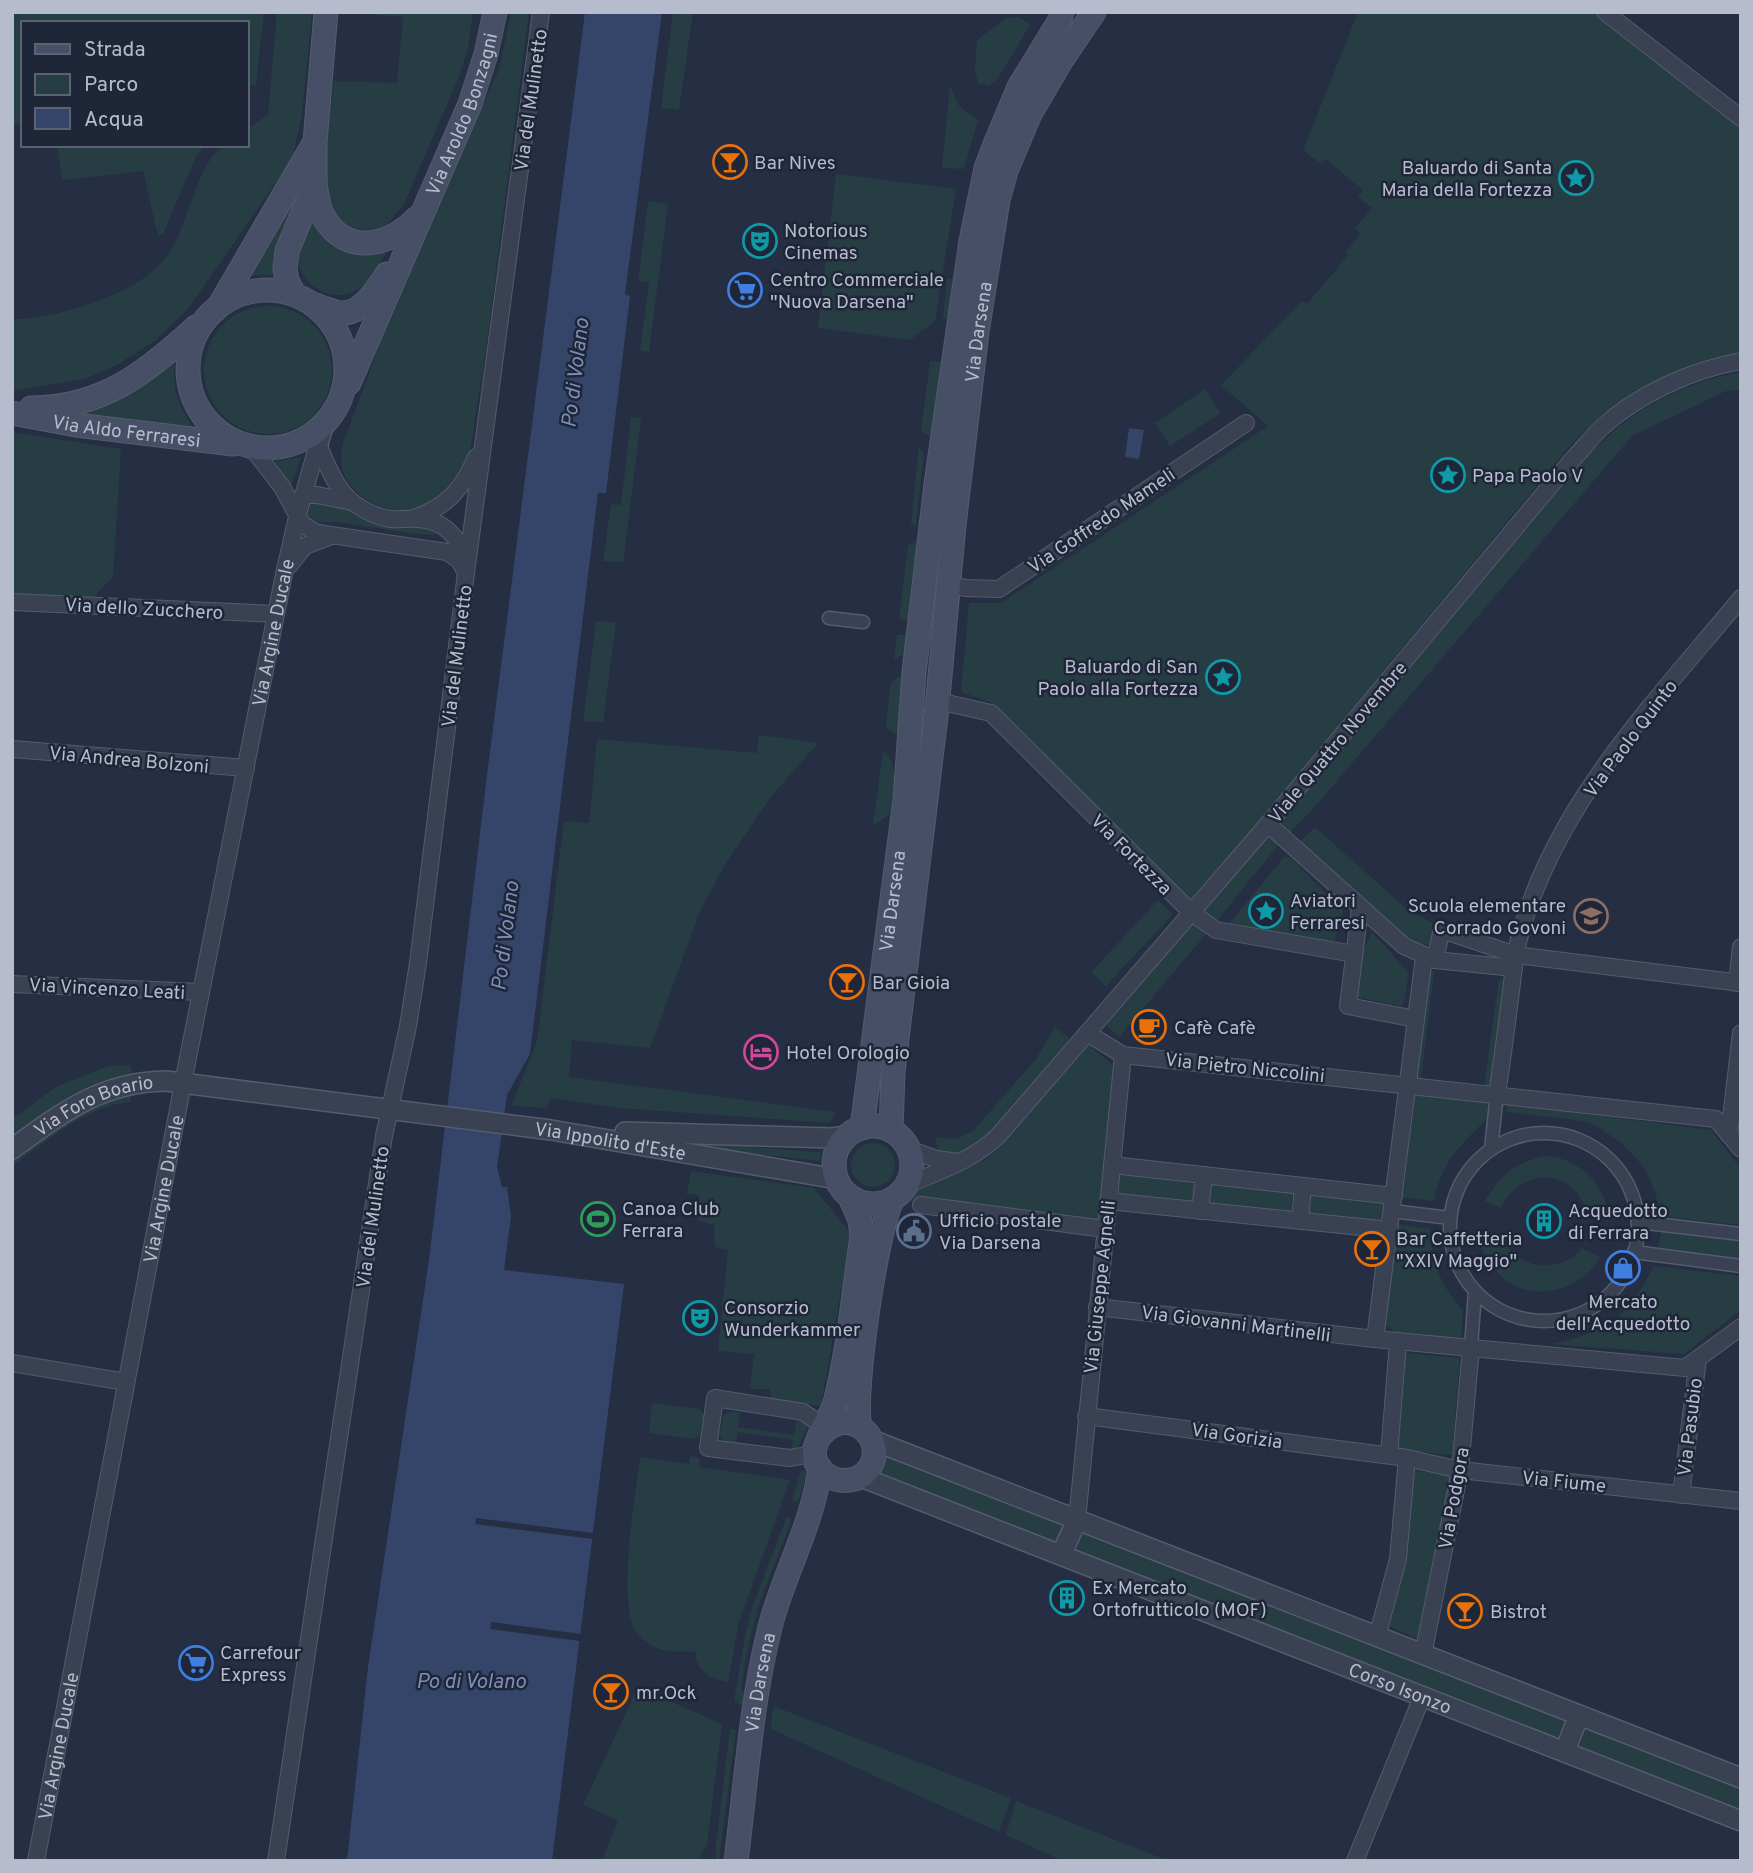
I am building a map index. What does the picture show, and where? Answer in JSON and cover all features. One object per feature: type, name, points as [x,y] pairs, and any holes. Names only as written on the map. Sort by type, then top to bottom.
[{"type":"main road","name":"Via Argine Ducale","points":[[315,142],[215,309],[191,344],[187,368],[190,390],[197,408],[213,428],[246,446],[284,447],[320,435],[340,403],[346,377],[346,360],[334,325],[287,281],[285,269],[287,251],[316,184],[315,142],[326,12]]},
{"type":"main road","name":"Via Aroldo Bonzagni","points":[[340,403],[470,104],[486,54],[495,12]]},
{"type":"main road","name":"Via Darsena","points":[[736,1861],[767,1640],[780,1592],[811,1509],[819,1450],[836,1400],[845,1358],[862,1236],[860,1220],[835,1169],[836,1153],[855,1132],[905,800],[915,672],[938,474],[976,213],[986,168],[1019,87],[1060,20],[1062,12]]},
{"type":"main road","name":"Via Darsena","points":[[891,1130],[893,1072],[938,701],[948,584],[977,332],[998,200],[1006,171],[1044,87],[1094,12]]},
{"type":"main road","name":"Via Aroldo Bonzagni","points":[[316,184],[323,216],[336,232],[355,241],[373,244],[383,242],[402,232],[422,214]]},
{"type":"main road","name":"Via Aroldo Bonzagni","points":[[304,299],[340,313],[356,309],[370,298],[422,214]]},
{"type":"main road","points":[[215,309],[245,292],[272,289],[304,299]]},
{"type":"main road","name":"Via Aldo Ferraresi","points":[[12,408],[68,406],[107,393],[161,357],[215,309]]},
{"type":"main road","name":"Via Aldo Ferraresi","points":[[12,413],[76,425],[246,446]]},
{"type":"main road","points":[[915,672],[940,675]]},
{"type":"main road","points":[[811,1509],[872,1464],[874,1448],[857,1404],[861,1364],[883,1227],[912,1164],[909,1149],[891,1130],[876,1126],[855,1132]]},
{"type":"main road","points":[[844,1188],[870,1204],[881,1203],[900,1192]]},
{"type":"main road","points":[[853,1479],[827,1476],[819,1450],[829,1426],[839,1422],[849,1422],[866,1433]]},
{"type":"street","name":"Via del Mulinetto","points":[[276,1861],[389,1110],[408,1026],[418,963],[466,573],[541,12]]},
{"type":"street","points":[[1605,12],[1741,118]]},
{"type":"street","name":"Viale Quattro Novembre","points":[[900,1192],[977,1154],[998,1136],[1268,824],[1600,429],[1619,414],[1668,385],[1696,373],[1741,361]]},
{"type":"street","name":"Via Goffredo Mameli","points":[[948,584],[965,588],[999,589],[1246,423]]},
{"type":"street","name":"Via del Mulinetto","points":[[320,435],[340,488],[352,502]]},
{"type":"street","name":"Via Argine Ducale","points":[[37,1861],[183,1083],[276,614],[297,517],[320,435]]},
{"type":"street","name":"Via del Mulinetto","points":[[303,495],[352,502],[381,517],[396,520],[413,518],[437,509],[455,494],[469,474],[484,437]]},
{"type":"street","name":"Via Argine Ducale","points":[[246,446],[282,486],[297,517]]},
{"type":"street","name":"Via del Mulinetto","points":[[297,517],[308,528],[334,535],[447,552],[459,560],[466,573]]},
{"type":"street","name":"Via del Mulinetto","points":[[413,518],[434,522],[452,534],[463,551],[466,573]]},
{"type":"street","points":[[284,574],[305,546],[334,535]]},
{"type":"street","name":"Via Paolo Quinto","points":[[1497,1094],[1520,935],[1537,886],[1581,802],[1614,752],[1741,598]]},
{"type":"street","name":"Via dello Zucchero","points":[[12,603],[276,614]]},
{"type":"street","points":[[830,618],[863,622]]},
{"type":"street","name":"Via Fortezza","points":[[938,701],[991,713],[1192,913],[1216,930],[1354,954]]},
{"type":"street","name":"Via Andrea Bolzoni","points":[[12,749],[246,768]]},
{"type":"street","points":[[1268,824],[1393,939],[1429,958],[1515,962],[1739,983],[1741,947]]},
{"type":"street","points":[[1360,908],[1348,1006],[1416,1019]]},
{"type":"street","points":[[1375,1339],[1416,1019],[1429,958],[1438,937],[1444,932],[1515,962]]},
{"type":"street","name":"Via Vincenzo Leati","points":[[12,984],[201,992]]},
{"type":"street","name":"Via Pietro Niccolini","points":[[1087,1033],[1123,1055],[1716,1119],[1741,1149]]},
{"type":"street","points":[[1729,1135],[1741,1033]]},
{"type":"street","name":"Via Giuseppe Agnelli","points":[[1077,1520],[1123,1055]]},
{"type":"street","name":"Via Foro Boario","points":[[12,1149],[64,1112],[96,1094],[138,1083],[183,1083]]},
{"type":"street","points":[[183,1083],[551,1130]]},
{"type":"street","points":[[1491,1149],[1497,1094]]},
{"type":"street","name":"Via Ippolito d'Este","points":[[551,1130],[831,1138],[855,1132]]},
{"type":"street","name":"Via Ippolito d'Este","points":[[551,1130],[844,1188]]},
{"type":"street","points":[[1539,1133],[1568,1136],[1587,1143],[1604,1154],[1623,1176],[1633,1196],[1638,1222],[1634,1252],[1622,1279],[1606,1298],[1585,1312],[1562,1319],[1540,1321],[1516,1317],[1491,1305],[1475,1291],[1456,1262],[1451,1244],[1450,1218],[1453,1200],[1462,1180],[1477,1160],[1491,1149],[1509,1139],[1539,1133]]},
{"type":"street","points":[[909,1149],[936,1159],[958,1162]]},
{"type":"street","points":[[1112,1165],[1303,1186],[1393,1203],[1450,1218]]},
{"type":"street","points":[[1200,1211],[1204,1175]]},
{"type":"street","points":[[1300,1220],[1303,1186]]},
{"type":"street","points":[[1108,1201],[1390,1230]]},
{"type":"street","points":[[921,1205],[1105,1229]]},
{"type":"street","points":[[1638,1222],[1741,1234]]},
{"type":"street","points":[[1634,1252],[1741,1266]]},
{"type":"street","points":[[1471,1348],[1475,1291]]},
{"type":"street","name":"Via Giovanni Martinelli","points":[[1097,1307],[1398,1342],[1685,1368],[1698,1359]]},
{"type":"street","points":[[1698,1359],[1741,1327]]},
{"type":"street","points":[[1389,1455],[1398,1342]]},
{"type":"street","name":"Via Podgora","points":[[1424,1650],[1460,1470],[1471,1348]]},
{"type":"street","name":"Via Pasubio","points":[[1681,1494],[1698,1359]]},
{"type":"street","points":[[12,1363],[127,1382]]},
{"type":"street","points":[[715,1398],[803,1412],[817,1421],[819,1450],[790,1458],[708,1448],[715,1398]]},
{"type":"street","name":"Via Gorizia","points":[[1086,1416],[1389,1455]]},
{"type":"street","name":"Corso Isonzo","points":[[866,1433],[1077,1520],[1377,1637],[1424,1650],[1578,1715],[1741,1778]]},
{"type":"street","name":"Via Fiume","points":[[1389,1455],[1460,1470],[1741,1501]]},
{"type":"street","points":[[1377,1637],[1398,1559],[1408,1458]]},
{"type":"street","name":"Corso Isonzo","points":[[853,1479],[1061,1555],[1741,1821]]},
{"type":"street","points":[[1061,1555],[1077,1520]]},
{"type":"street","points":[[1355,1861],[1426,1698]]},
{"type":"street","points":[[1362,1861],[1426,1698]]},
{"type":"street","points":[[1565,1751],[1578,1715]]},
{"type":"green space","points":[[12,12],[264,12],[256,85],[248,85],[248,21],[21,21],[21,123],[12,124]]},
{"type":"green space","points":[[277,12],[312,12],[302,116],[292,159],[188,309],[156,340],[117,365],[85,379],[12,391],[12,313],[14,319],[70,310],[111,296],[145,277],[160,264],[174,245],[208,162],[224,147],[248,147],[248,129],[268,114]]},
{"type":"green space","points":[[342,12],[473,12],[468,48],[459,77],[404,204],[385,227],[366,230],[347,226],[336,217],[329,201],[326,160],[334,81],[397,83],[403,17]]},
{"type":"green space","points":[[511,12],[529,12],[488,331],[469,453],[458,478],[437,500],[414,510],[390,509],[368,500],[350,484],[341,466],[343,443],[381,341],[499,69]]},
{"type":"green space","points":[[673,12],[693,12],[679,110],[661,108]]},
{"type":"green space","points":[[1358,12],[1596,12],[1741,125],[1741,355],[1681,373],[1637,391],[1616,404],[1587,429],[1567,449],[1257,824],[1188,902],[992,703],[961,692],[969,603],[1001,603],[1268,426],[1221,385],[1301,302],[1308,303],[1348,255],[1345,253],[1360,234],[1355,228],[1372,208],[1358,197],[1363,190],[1326,159],[1321,164],[1303,150]]},
{"type":"green space","points":[[1019,17],[1030,25],[998,78],[989,86],[978,83],[975,72],[977,40],[1006,18]]},
{"type":"green space","points":[[950,85],[959,106],[978,120],[964,169],[942,168]]},
{"type":"green space","points":[[57,147],[204,147],[195,159],[163,234],[158,236],[143,171],[62,180]]},
{"type":"green space","points":[[836,174],[956,189],[935,321],[910,340],[818,328]]},
{"type":"green space","points":[[299,185],[306,187],[284,236],[274,275],[251,276]]},
{"type":"green space","points":[[648,201],[668,204],[649,352],[640,351],[649,282],[638,281]]},
{"type":"green space","points":[[310,219],[329,242],[351,249],[390,246],[375,273],[363,286],[351,293],[338,295],[315,288],[306,279],[300,269],[297,243]]},
{"type":"green space","points":[[947,279],[953,279],[949,319],[943,318]]},
{"type":"green space","points":[[268,306],[292,311],[313,325],[327,346],[332,370],[327,394],[313,415],[292,429],[268,434],[244,429],[223,415],[209,394],[204,370],[209,346],[223,325],[244,311]]},
{"type":"green space","points":[[930,361],[943,362],[933,438],[921,431]]},
{"type":"green space","points":[[174,364],[177,397],[192,426],[63,414],[122,397]]},
{"type":"green space","points":[[1741,372],[1741,390],[1726,391],[1632,436],[1312,810],[1287,835],[1275,824],[1577,466],[1598,445],[1634,416],[1662,399],[1693,385]]},
{"type":"green space","points":[[1205,389],[1221,413],[1170,446],[1155,423]]},
{"type":"green space","points":[[631,417],[641,418],[623,562],[603,561],[611,504],[621,505]]},
{"type":"green space","points":[[12,432],[121,449],[113,577],[92,599],[12,595]]},
{"type":"green space","points":[[919,447],[924,454],[916,525],[911,525]]},
{"type":"green space","points":[[301,457],[291,487],[274,462]]},
{"type":"green space","points":[[314,502],[345,508],[387,526],[428,526],[439,533],[415,534],[337,522],[318,522],[306,515],[307,507]]},
{"type":"green space","points":[[920,541],[910,621],[899,619],[908,545]]},
{"type":"green space","points":[[596,621],[616,622],[603,722],[583,722]]},
{"type":"green space","points":[[897,635],[909,635],[905,654],[894,659]]},
{"type":"green space","points":[[897,677],[902,677],[904,683],[899,735],[886,727],[890,685]]},
{"type":"green space","points":[[759,735],[818,743],[769,799],[726,863],[700,911],[650,1048],[572,1040],[569,1077],[836,1112],[830,1123],[618,1108],[552,1098],[546,1108],[511,1106],[537,1041],[564,821],[589,823],[597,739],[757,753]]},
{"type":"green space","points":[[883,750],[894,771],[892,809],[889,815],[873,826]]},
{"type":"green space","points":[[1315,827],[1409,911],[1439,926],[1433,946],[1415,942],[1394,931],[1299,843]]},
{"type":"green space","points":[[1269,832],[1281,842],[1215,923],[1203,913]]},
{"type":"green space","points":[[1284,857],[1291,858],[1343,911],[1334,943],[1228,925]]},
{"type":"green space","points":[[1158,900],[1173,914],[1106,986],[1091,972]]},
{"type":"green space","points":[[1192,923],[1206,934],[1119,1037],[1106,1025]]},
{"type":"green space","points":[[1372,932],[1409,973],[1403,1006],[1356,997],[1362,953]]},
{"type":"green space","points":[[1426,970],[1434,971],[1421,1079],[1411,1078]]},
{"type":"green space","points":[[1499,979],[1507,980],[1494,1088],[1484,1087]]},
{"type":"green space","points":[[1055,1027],[1070,1039],[985,1138],[962,1154],[939,1153],[935,1137],[956,1139],[974,1130],[1036,1059]]},
{"type":"green space","points":[[1087,1044],[1113,1065],[1098,1226],[907,1201],[917,1185],[985,1160],[1004,1143]]},
{"type":"green space","points":[[131,1065],[131,1079],[12,1142],[12,1119],[56,1087],[108,1066]]},
{"type":"green space","points":[[131,1090],[131,1102],[114,1105],[84,1117],[55,1134],[15,1164],[12,1162],[12,1156],[76,1109]]},
{"type":"green space","points":[[1416,1092],[1490,1101],[1487,1119],[1460,1146],[1447,1165],[1434,1201],[1402,1197]]},
{"type":"green space","points":[[1508,1104],[1711,1130],[1741,1169],[1741,1225],[1660,1216],[1655,1191],[1645,1170],[1630,1152],[1606,1132],[1587,1122],[1506,1112]]},
{"type":"green space","points":[[616,1138],[821,1152],[820,1161]]},
{"type":"green space","points":[[873,1143],[882,1144],[889,1149],[894,1156],[894,1174],[889,1181],[882,1186],[873,1187],[864,1186],[857,1181],[852,1174],[851,1165],[852,1156],[857,1149],[864,1144]]},
{"type":"green space","points":[[1548,1156],[1570,1162],[1588,1175],[1601,1192],[1609,1215],[1587,1217],[1582,1201],[1573,1189],[1561,1181],[1548,1178],[1521,1184],[1501,1208],[1485,1201],[1510,1170],[1527,1161]]},
{"type":"green space","points":[[691,1171],[814,1188],[851,1234],[821,1406],[772,1398],[769,1389],[750,1389],[754,1354],[718,1351],[728,1250],[715,1247],[714,1225],[698,1221],[699,1195],[687,1194]]},
{"type":"green space","points":[[1117,1174],[1195,1184],[1192,1204],[1114,1194]]},
{"type":"green space","points":[[1209,1184],[1293,1191],[1291,1212],[1207,1204]]},
{"type":"green space","points":[[1310,1193],[1383,1202],[1381,1223],[1307,1214]]},
{"type":"green space","points":[[1398,1224],[1430,1229],[1432,1252],[1443,1283],[1463,1310],[1461,1342],[1400,1335],[1385,1325]]},
{"type":"green space","points":[[1661,1232],[1741,1241],[1741,1262],[1658,1251]]},
{"type":"green space","points":[[1500,1235],[1516,1255],[1538,1265],[1562,1263],[1582,1248],[1600,1257],[1584,1276],[1574,1283],[1550,1291],[1525,1290],[1513,1285],[1497,1272],[1479,1242]]},
{"type":"green space","points":[[1654,1266],[1741,1276],[1741,1310],[1684,1354],[1551,1344],[1587,1334],[1614,1320],[1635,1298]]},
{"type":"green space","points":[[1406,1353],[1460,1358],[1452,1455],[1398,1450]]},
{"type":"green space","points":[[652,1403],[699,1409],[704,1414],[700,1435],[693,1439],[649,1433]]},
{"type":"green space","points":[[731,1411],[740,1413],[738,1427],[794,1435],[797,1421],[809,1425],[796,1452],[791,1450],[793,1440],[738,1432],[736,1443],[725,1442],[720,1436],[723,1415]]},
{"type":"green space","points":[[882,1450],[1068,1522],[1059,1545],[874,1473]]},
{"type":"green space","points":[[690,1456],[699,1458],[699,1467],[790,1480],[739,1622],[728,1682],[704,1672],[695,1658],[697,1652],[673,1651],[652,1646],[638,1634],[631,1620],[627,1576],[640,1457],[689,1464]]},
{"type":"green space","points":[[801,1470],[807,1474],[798,1502],[792,1500]]},
{"type":"green space","points":[[1413,1471],[1452,1473],[1420,1640],[1387,1625]]},
{"type":"green space","points":[[787,1516],[792,1519],[758,1607],[747,1652],[741,1689],[746,1696],[745,1708],[734,1701],[745,1636],[753,1605]]},
{"type":"green space","points":[[1083,1532],[1567,1721],[1559,1743],[1074,1556]]},
{"type":"green space","points":[[638,1687],[722,1724],[707,1845],[697,1861],[602,1861],[618,1820],[583,1805]]},
{"type":"green space","points":[[773,1706],[1011,1798],[999,1832],[771,1729]]},
{"type":"green space","points":[[730,1728],[736,1730],[719,1861],[716,1861],[716,1844]]},
{"type":"green space","points":[[1586,1729],[1741,1784],[1741,1810],[1578,1751]]},
{"type":"green space","points":[[1016,1801],[1169,1861],[1063,1861],[1006,1835]]},
{"type":"water","name":"Po di Volano","points":[[585,12],[662,12],[625,294],[630,296],[606,493],[598,493],[530,1054],[507,1095],[497,1167],[502,1187],[507,1187],[511,1217],[504,1270],[624,1284],[552,1861],[347,1861],[368,1667],[429,1260],[487,775]]},
{"type":"water","points":[[1129,428],[1144,430],[1139,459],[1125,457]]},
{"type":"pier","points":[[476,1518],[593,1533],[593,1539],[475,1524]]},
{"type":"pier","points":[[491,1622],[581,1634],[580,1641],[490,1629]]},
{"type":"place","name":"Bar Nives","points":[[730,162]]},
{"type":"place","name":"Baluardo di Santa Maria della Fortezza","points":[[1576,178]]},
{"type":"place","name":"Notorious Cinemas","points":[[760,241]]},
{"type":"place","name":"Centro Commerciale \"Nuova Darsena\"","points":[[745,290]]},
{"type":"place","name":"Papa Paolo V","points":[[1448,475]]},
{"type":"place","name":"Baluardo di San Paolo alla Fortezza","points":[[1223,677]]},
{"type":"place","name":"Aviatori Ferraresi","points":[[1266,911]]},
{"type":"place","name":"Scuola elementare Corrado Govoni","points":[[1591,916]]},
{"type":"place","name":"Bar Gioia","points":[[847,982]]},
{"type":"place","name":"Cafè Cafè","points":[[1149,1027]]},
{"type":"place","name":"Hotel Orologio","points":[[761,1052]]},
{"type":"place","name":"Canoa Club Ferrara","points":[[598,1219]]},
{"type":"place","name":"Acquedotto di Ferrara","points":[[1544,1221]]},
{"type":"place","name":"Ufficio postale Via Darsena","points":[[914,1231]]},
{"type":"place","name":"Bar Caffetteria \"XXIV Maggio\"","points":[[1372,1249]]},
{"type":"place","name":"Mercato dell'Acquedotto","points":[[1623,1268]]},
{"type":"place","name":"Consorzio Wunderkammer","points":[[700,1318]]},
{"type":"place","name":"Ex Mercato Ortofrutticolo (MOF)","points":[[1067,1598]]},
{"type":"place","name":"Bistrot","points":[[1465,1611]]},
{"type":"place","name":"Carrefour Express","points":[[196,1663]]},
{"type":"place","name":"mr.Ock","points":[[611,1692]]}]
